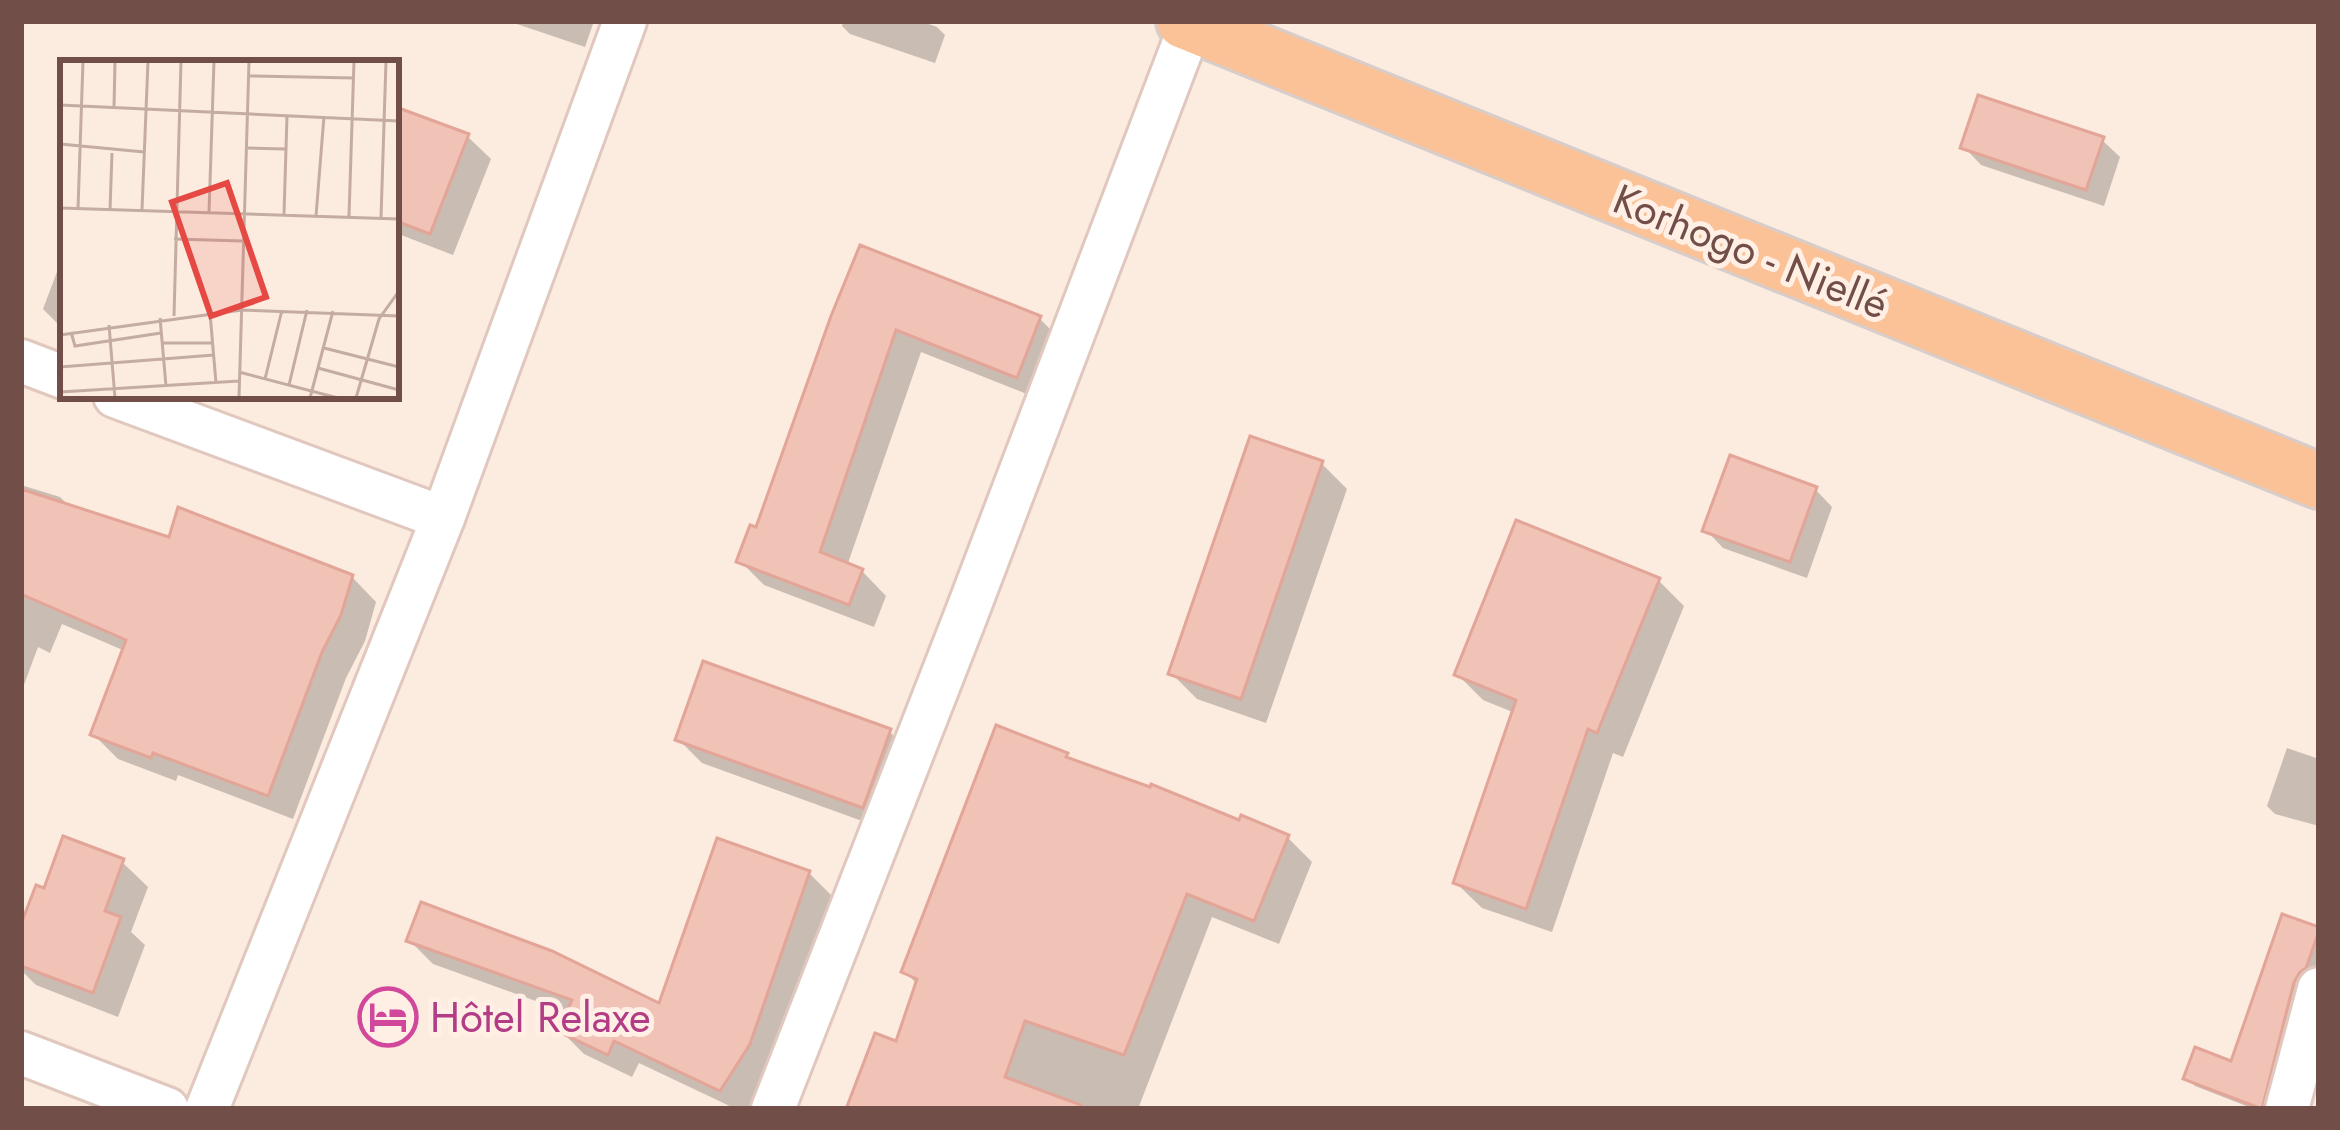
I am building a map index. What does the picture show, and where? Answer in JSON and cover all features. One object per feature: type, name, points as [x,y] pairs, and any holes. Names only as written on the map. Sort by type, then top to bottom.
[{"type":"main road","name":"Korhogo - Niellé","points":[[1188,22],[2319,481]]},
{"type":"street","points":[[207,1109],[443,518],[625,21]]},
{"type":"street","points":[[772,1109],[966,615],[1188,22]]},
{"type":"street","points":[[21,361],[60,376]]},
{"type":"street","points":[[123,399],[443,518]]},
{"type":"street","points":[[2287,1109],[2319,989]]},
{"type":"street","points":[[21,1053],[166,1109]]},
{"type":"building","points":[[1978,95],[2104,137],[2086,190],[1960,148]]},
{"type":"building","points":[[399,108],[469,134],[430,234],[399,222]]},
{"type":"building","points":[[860,245],[1041,316],[1017,378],[896,330],[820,552],[863,569],[849,605],[736,562],[750,525],[756,527]]},
{"type":"building","points":[[1250,436],[1323,461],[1241,699],[1168,674]]},
{"type":"building","points":[[1730,455],[1817,487],[1790,562],[1702,531]]},
{"type":"building","points":[[21,489],[169,537],[178,507],[353,575],[268,796],[90,735],[126,640],[21,594]]},
{"type":"building","points":[[1516,520],[1660,578],[1597,733],[1588,729],[1526,909],[1453,883],[1516,700],[1454,675]]},
{"type":"building","points":[[703,661],[891,729],[863,808],[675,740]]},
{"type":"building","points":[[996,725],[1068,753],[1066,757],[1289,835],[1254,921],[1187,894],[1124,1055],[1025,1021],[1005,1077],[1081,1105],[1080,1109],[846,1109],[875,1033],[896,1041],[917,979],[901,972]]},
{"type":"building","points":[[63,836],[124,859],[105,911],[121,917],[93,993],[21,966],[21,924],[36,885],[44,888]]},
{"type":"building","points":[[717,838],[810,871],[750,1044],[720,1091],[614,1041],[608,1055],[557,1031],[572,1000],[406,941],[421,902],[552,951],[659,1003]]},
{"type":"building","points":[[2282,914],[2319,927],[2319,931],[2306,968],[2294,982],[2262,1109],[2183,1079],[2195,1047],[2231,1061]]},
{"type":"place","name":"Hôtel Relaxe","points":[[388,1017]]}]
